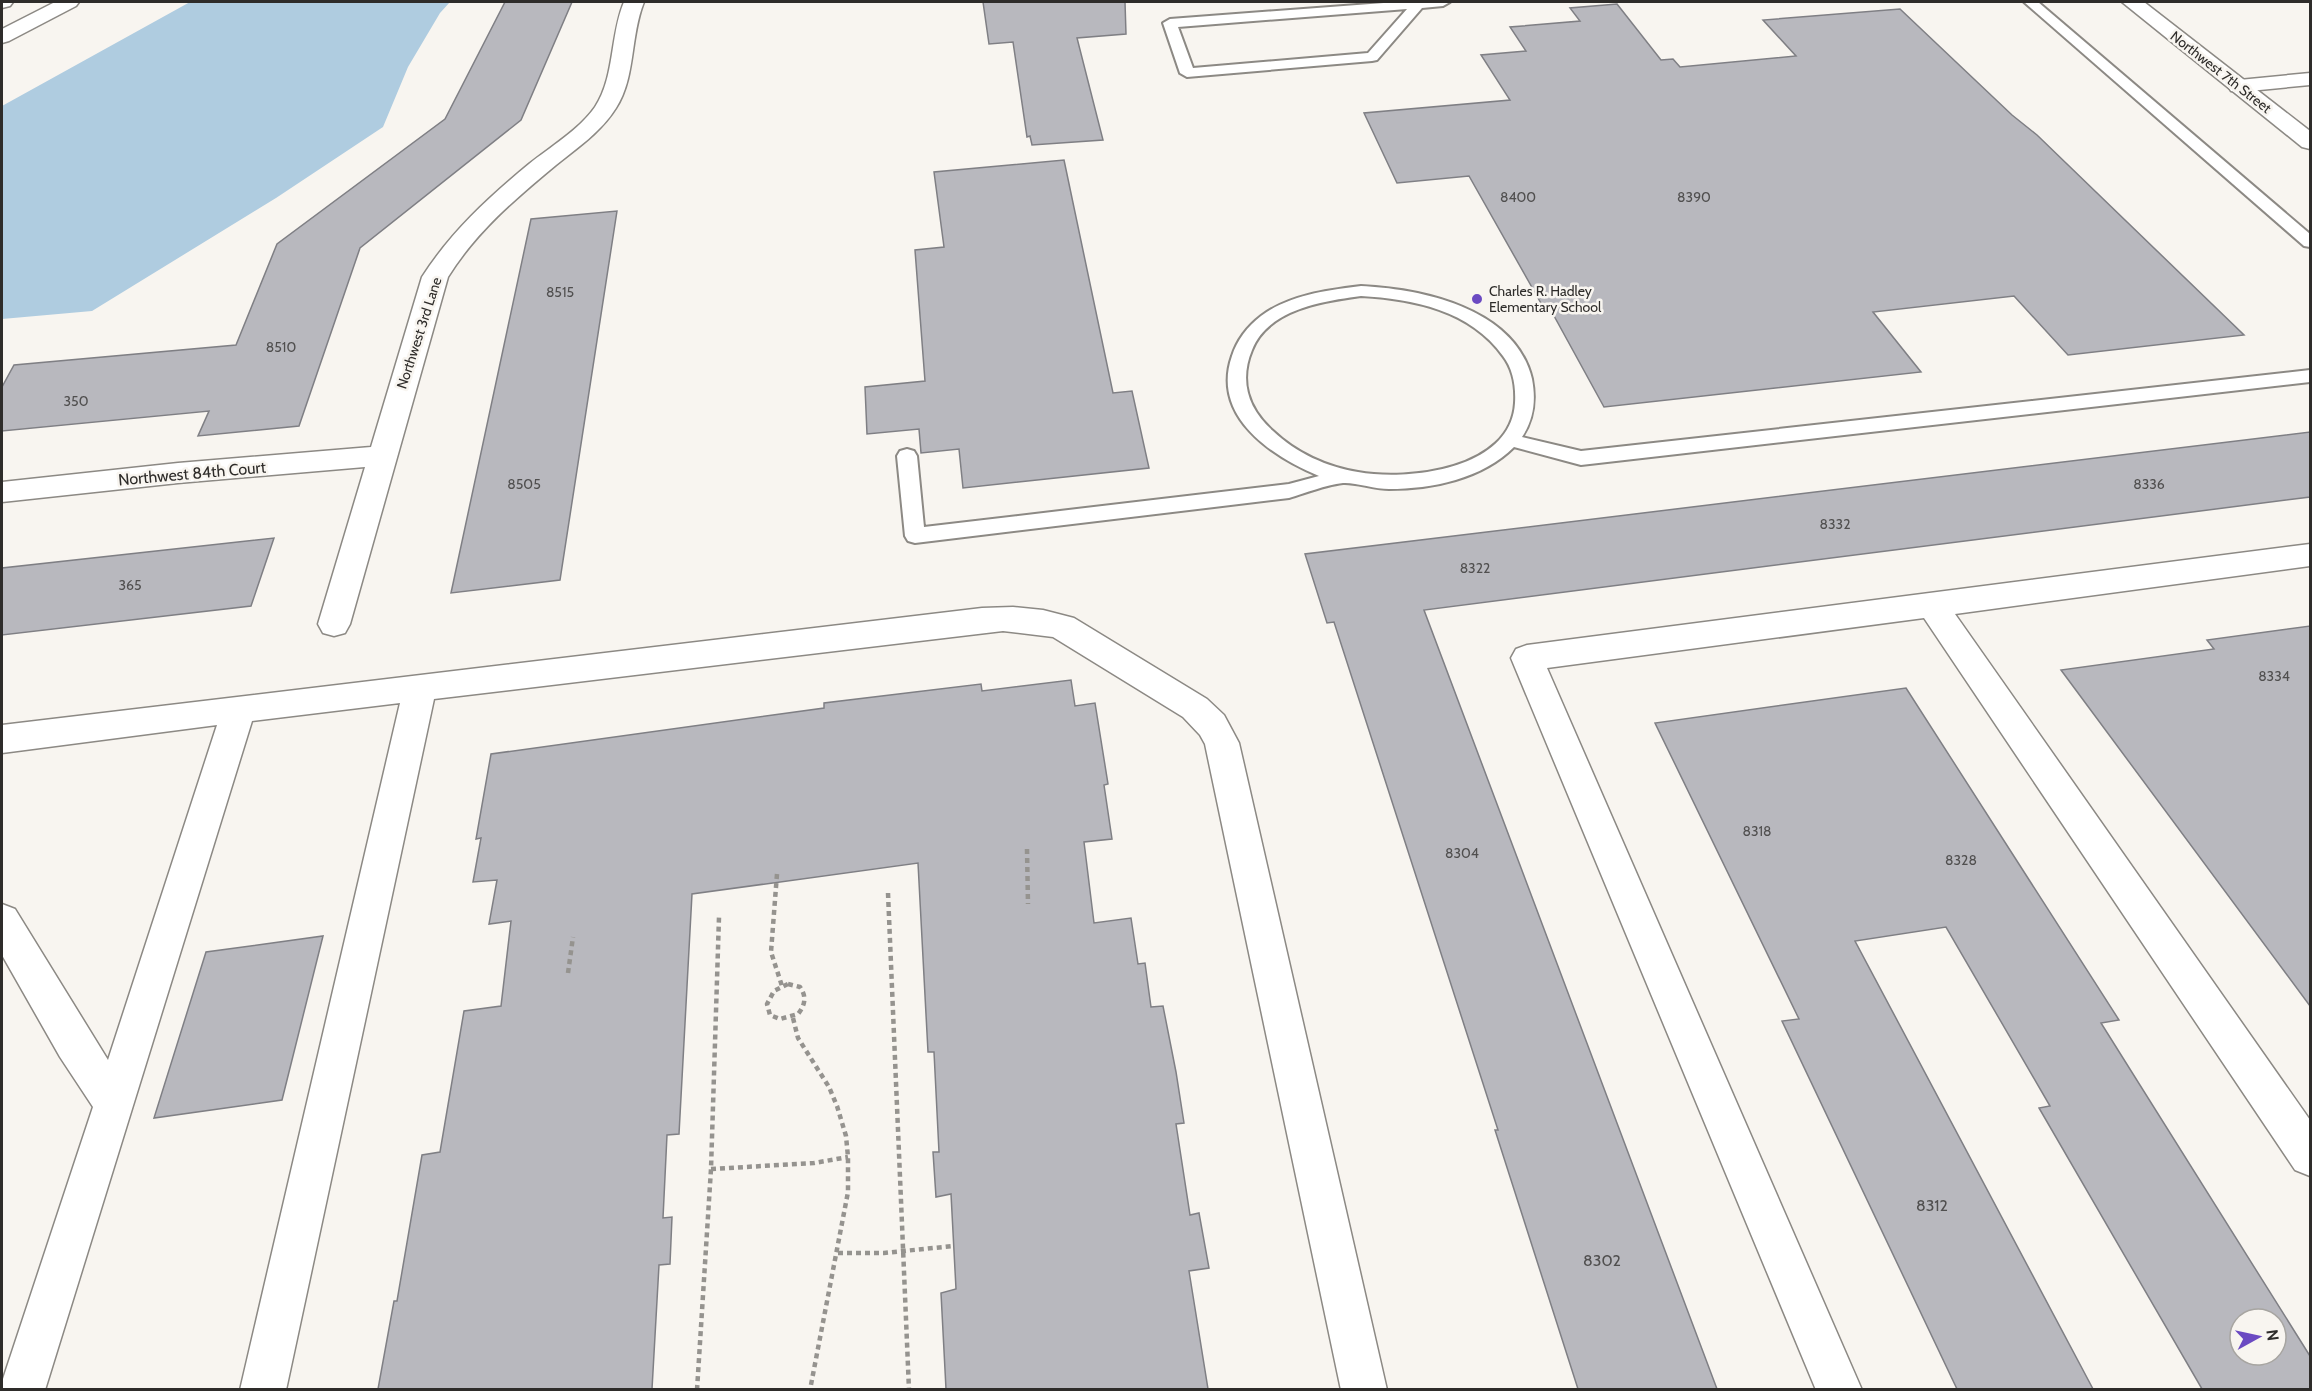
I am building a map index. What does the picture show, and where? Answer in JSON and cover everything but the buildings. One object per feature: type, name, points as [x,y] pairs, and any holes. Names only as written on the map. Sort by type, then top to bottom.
[{"type":"street","points":[[2,37],[69,2]]},
{"type":"street","name":"Northwest 3rd Lane","points":[[334,624],[427,300],[439,270],[462,236],[481,217],[580,135],[606,107],[618,75],[624,29],[634,2]]},
{"type":"street","name":"Northwest 7th Street","points":[[2132,2],[2310,142]]},
{"type":"street","points":[[2,17],[26,24]]},
{"type":"street","points":[[2239,86],[2310,79]]},
{"type":"street","name":"Northwest 84th Court","points":[[2,492],[178,473],[382,456]]},
{"type":"street","points":[[1839,1389],[1527,658],[2310,555]]},
{"type":"street","points":[[1932,605],[2310,1155]]},
{"type":"street","points":[[2,739],[1012,618],[1040,620],[1063,627],[1195,708],[1212,725],[1222,743],[1364,1389]]},
{"type":"street","points":[[263,1389],[420,688]]},
{"type":"street","points":[[22,1389],[239,710]]},
{"type":"street","points":[[2,921],[75,1044],[114,1104]]},
{"type":"lane","points":[[1419,3],[1372,57],[1187,73],[1170,23],[1419,3],[1443,2]]},
{"type":"lane","points":[[2030,2],[2310,242]]},
{"type":"lane","points":[[1373,291],[1429,300],[1461,312],[1487,328],[1508,348],[1522,371],[1527,395],[1523,418],[1510,440],[1487,459],[1457,473],[1421,481],[1382,482],[1343,476],[1307,464],[1277,446],[1254,424],[1240,401],[1235,377],[1239,354],[1252,333],[1272,315],[1298,303],[1328,294],[1373,291]]},
{"type":"lane","points":[[1510,440],[1581,458],[2310,376]]},
{"type":"lane","points":[[907,456],[915,537],[1290,491],[1343,476]]},
{"type":"path","points":[[1027,849],[1028,903]]},
{"type":"path","points":[[777,874],[771,952],[782,986]]},
{"type":"path","points":[[888,893],[909,1389]]},
{"type":"path","points":[[697,1389],[711,1169],[719,917]]},
{"type":"path","points":[[568,973],[573,937]]},
{"type":"path","points":[[795,984],[800,987],[806,997],[802,1010],[793,1018],[780,1020],[770,1014],[767,1005],[771,993],[782,986],[795,984]]},
{"type":"path","points":[[793,1018],[798,1038],[829,1087],[837,1106],[846,1136],[848,1157],[848,1192],[810,1389]]},
{"type":"path","points":[[711,1169],[814,1163],[848,1157]]},
{"type":"path","points":[[838,1253],[904,1251],[953,1246]]},
{"type":"water","points":[[190,2],[450,2],[440,13],[408,67],[383,127],[276,198],[92,311],[2,319],[2,106]]},
{"type":"place","name":"Charles R. Hadley Elementary School","points":[[1477,299]]}]
